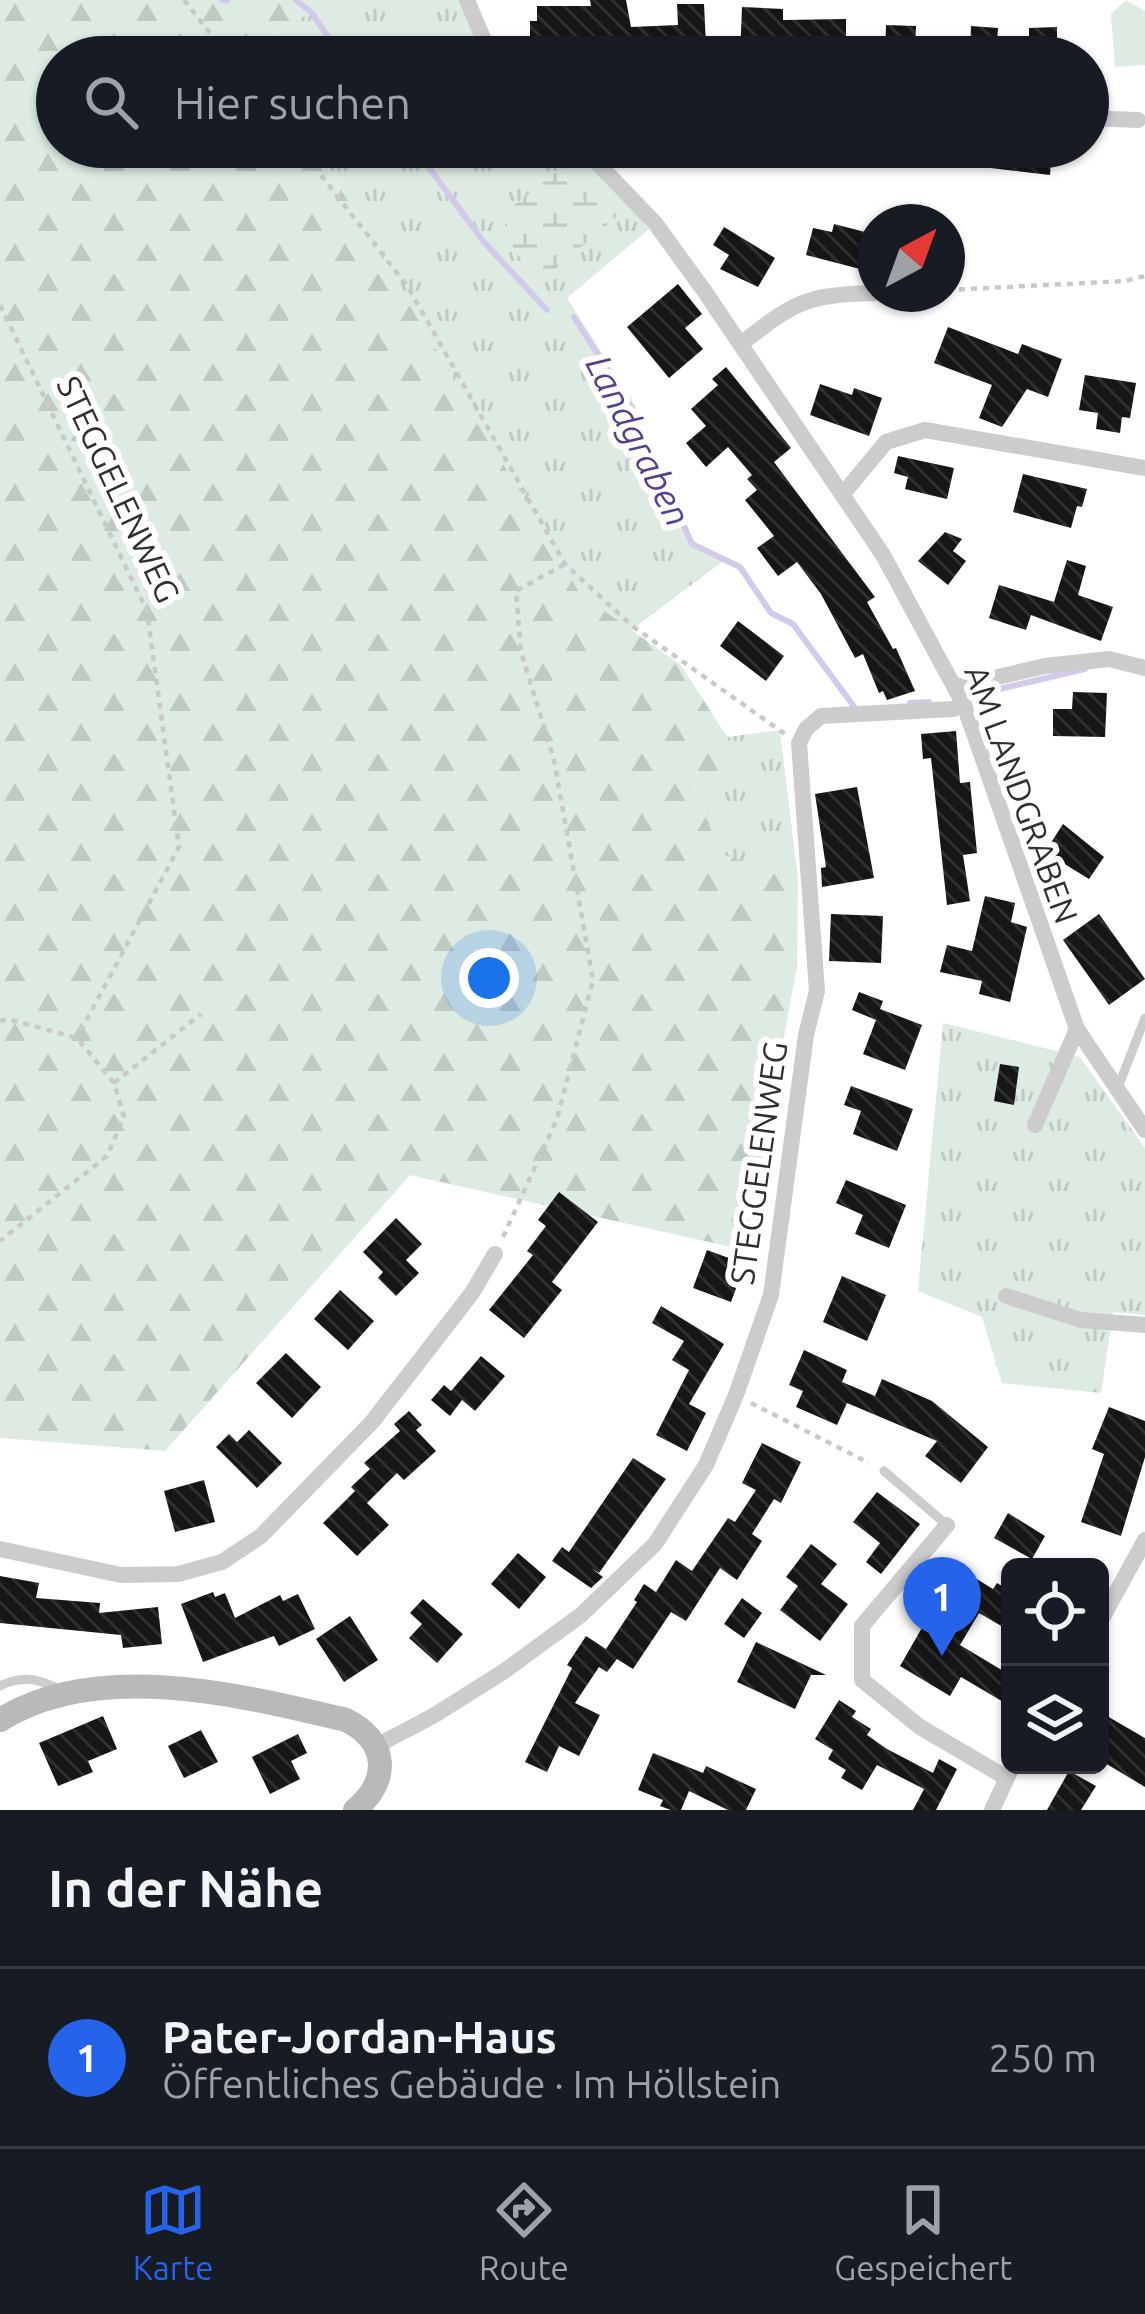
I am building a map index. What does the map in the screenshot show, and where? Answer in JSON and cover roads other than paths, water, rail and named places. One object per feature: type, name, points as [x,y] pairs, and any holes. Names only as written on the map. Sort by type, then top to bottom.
[{"type":"main road","points":[[0,1720],[68,1693],[137,1684],[346,1720],[365,1730],[380,1762],[377,1783],[355,1810]]},
{"type":"street","points":[[467,0],[482,36]]},
{"type":"street","points":[[1109,119],[1138,120]]},
{"type":"street","name":"AM LANDGRABEN","points":[[602,168],[655,223],[742,343],[883,555],[964,705],[1077,1029],[1145,1130]]},
{"type":"street","points":[[742,343],[788,307],[813,298],[857,294]]},
{"type":"street","points":[[844,494],[886,442],[926,430],[1145,468]]},
{"type":"street","points":[[956,687],[1046,666],[1108,659],[1145,668]]},
{"type":"street","name":"STEGGELENWEG","points":[[376,1746],[503,1672],[580,1615],[655,1544],[706,1465],[771,1295],[806,1035],[817,991],[799,743],[820,716],[964,705]]},
{"type":"street","points":[[1035,1125],[1077,1029]]},
{"type":"street","points":[[0,1549],[121,1575],[178,1574],[222,1562],[261,1537],[372,1422],[472,1293],[495,1254]]},
{"type":"street","points":[[1006,1296],[1081,1320],[1145,1325]]},
{"type":"street","points":[[947,1525],[862,1626],[862,1680],[920,1727],[1001,1767]]},
{"type":"street","points":[[1109,1606],[1145,1540]]},
{"type":"street","points":[[992,1810],[1008,1774]]},
{"type":"lane","points":[[1117,1090],[1145,1018]]},
{"type":"lane","points":[[884,1472],[947,1525]]},
{"type":"lane","points":[[0,1686],[35,1678],[68,1693]]},
{"type":"waterway","name":"Landgraben","points":[[222,0],[227,0]]},
{"type":"waterway","name":"Landgraben","points":[[296,0],[327,36]]},
{"type":"waterway","name":"Landgraben","points":[[429,168],[483,241],[547,310]]},
{"type":"waterway","name":"Landgraben","points":[[574,317],[628,402],[692,544],[740,567],[771,613],[793,624],[855,708]]},
{"type":"waterway","name":"Landgraben","points":[[978,694],[1085,669]]},
{"type":"waterway","name":"Landgraben","points":[[910,703],[929,702]]},
{"type":"place","name":"Pater-Jordan-Haus","points":[[942,1656]]}]
